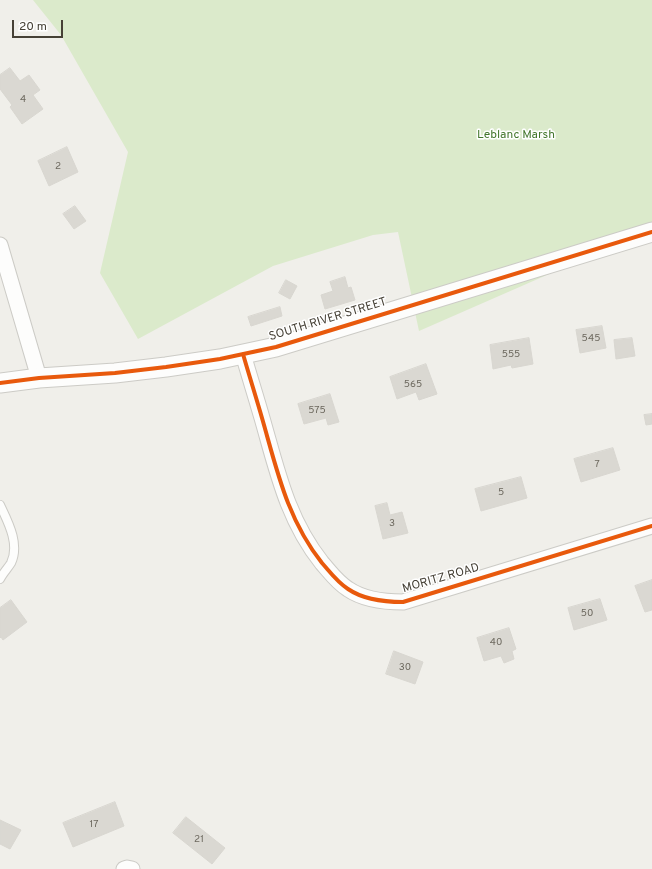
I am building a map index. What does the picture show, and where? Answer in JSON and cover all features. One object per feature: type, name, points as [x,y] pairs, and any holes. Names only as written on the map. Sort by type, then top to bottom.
[{"type":"street","name":"SOUTH RIVER STREET","points":[[0,383],[39,378],[115,373],[166,367],[276,347],[652,232]]},
{"type":"street","points":[[0,245],[39,378]]},
{"type":"street","name":"MORITZ ROAD","points":[[243,354],[281,486],[292,513],[308,542],[334,577],[348,589],[364,597],[380,602],[403,602],[652,526]]},
{"type":"street","points":[[124,869],[132,869]]},
{"type":"lane","points":[[0,505],[11,527],[14,549],[11,562],[0,579]]},
{"type":"green space","name":"Leblanc Marsh","points":[[33,0],[652,0],[652,229],[419,331],[398,232],[373,235],[273,266],[138,339],[100,273],[128,152],[61,35]]},
{"type":"building","points":[[10,68],[20,81],[29,75],[40,90],[33,95],[43,109],[22,124],[10,107],[12,105],[0,89],[0,75]]},
{"type":"building","points":[[67,147],[78,172],[49,186],[38,161]]},
{"type":"building","points":[[75,206],[86,221],[74,229],[63,214]]},
{"type":"building","points":[[345,277],[348,288],[351,287],[355,300],[325,309],[321,295],[333,291],[330,282]]},
{"type":"building","points":[[286,280],[297,286],[290,299],[279,293]]},
{"type":"building","points":[[280,307],[282,316],[251,326],[248,317]]},
{"type":"building","points":[[602,326],[606,348],[580,353],[576,330]]},
{"type":"building","points":[[529,338],[533,364],[512,368],[511,365],[493,369],[490,345]]},
{"type":"building","points":[[632,338],[635,356],[616,359],[614,340]]},
{"type":"building","points":[[426,364],[437,394],[419,400],[416,392],[397,399],[390,377]]},
{"type":"building","points":[[330,394],[339,422],[328,425],[326,418],[304,424],[298,404]]},
{"type":"building","points":[[652,414],[652,424],[646,425],[644,415]]},
{"type":"building","points":[[613,448],[620,470],[581,482],[574,459]]},
{"type":"building","points":[[521,477],[527,498],[481,511],[475,489]]},
{"type":"building","points":[[387,503],[390,515],[402,512],[408,533],[383,539],[375,506]]},
{"type":"building","points":[[652,580],[652,610],[645,612],[635,586]]},
{"type":"building","points":[[600,599],[607,620],[574,630],[568,608]]},
{"type":"building","points":[[11,600],[27,622],[3,640],[1,637],[0,638],[0,608]]},
{"type":"building","points":[[509,628],[516,649],[512,651],[514,659],[504,663],[501,656],[484,661],[477,638]]},
{"type":"building","points":[[394,651],[423,662],[415,684],[386,674]]},
{"type":"building","points":[[115,802],[124,826],[73,847],[63,823]]},
{"type":"building","points":[[186,817],[225,848],[212,864],[173,833]]},
{"type":"building","points":[[0,820],[21,830],[10,849],[0,844]]},
{"type":"cycle path","points":[[0,383],[39,378],[115,373],[166,367],[220,359],[276,347],[652,232]]},
{"type":"cycle path","points":[[243,354],[284,494],[300,529],[322,563],[334,577],[344,586],[361,596],[381,601],[403,602],[652,526]]}]
